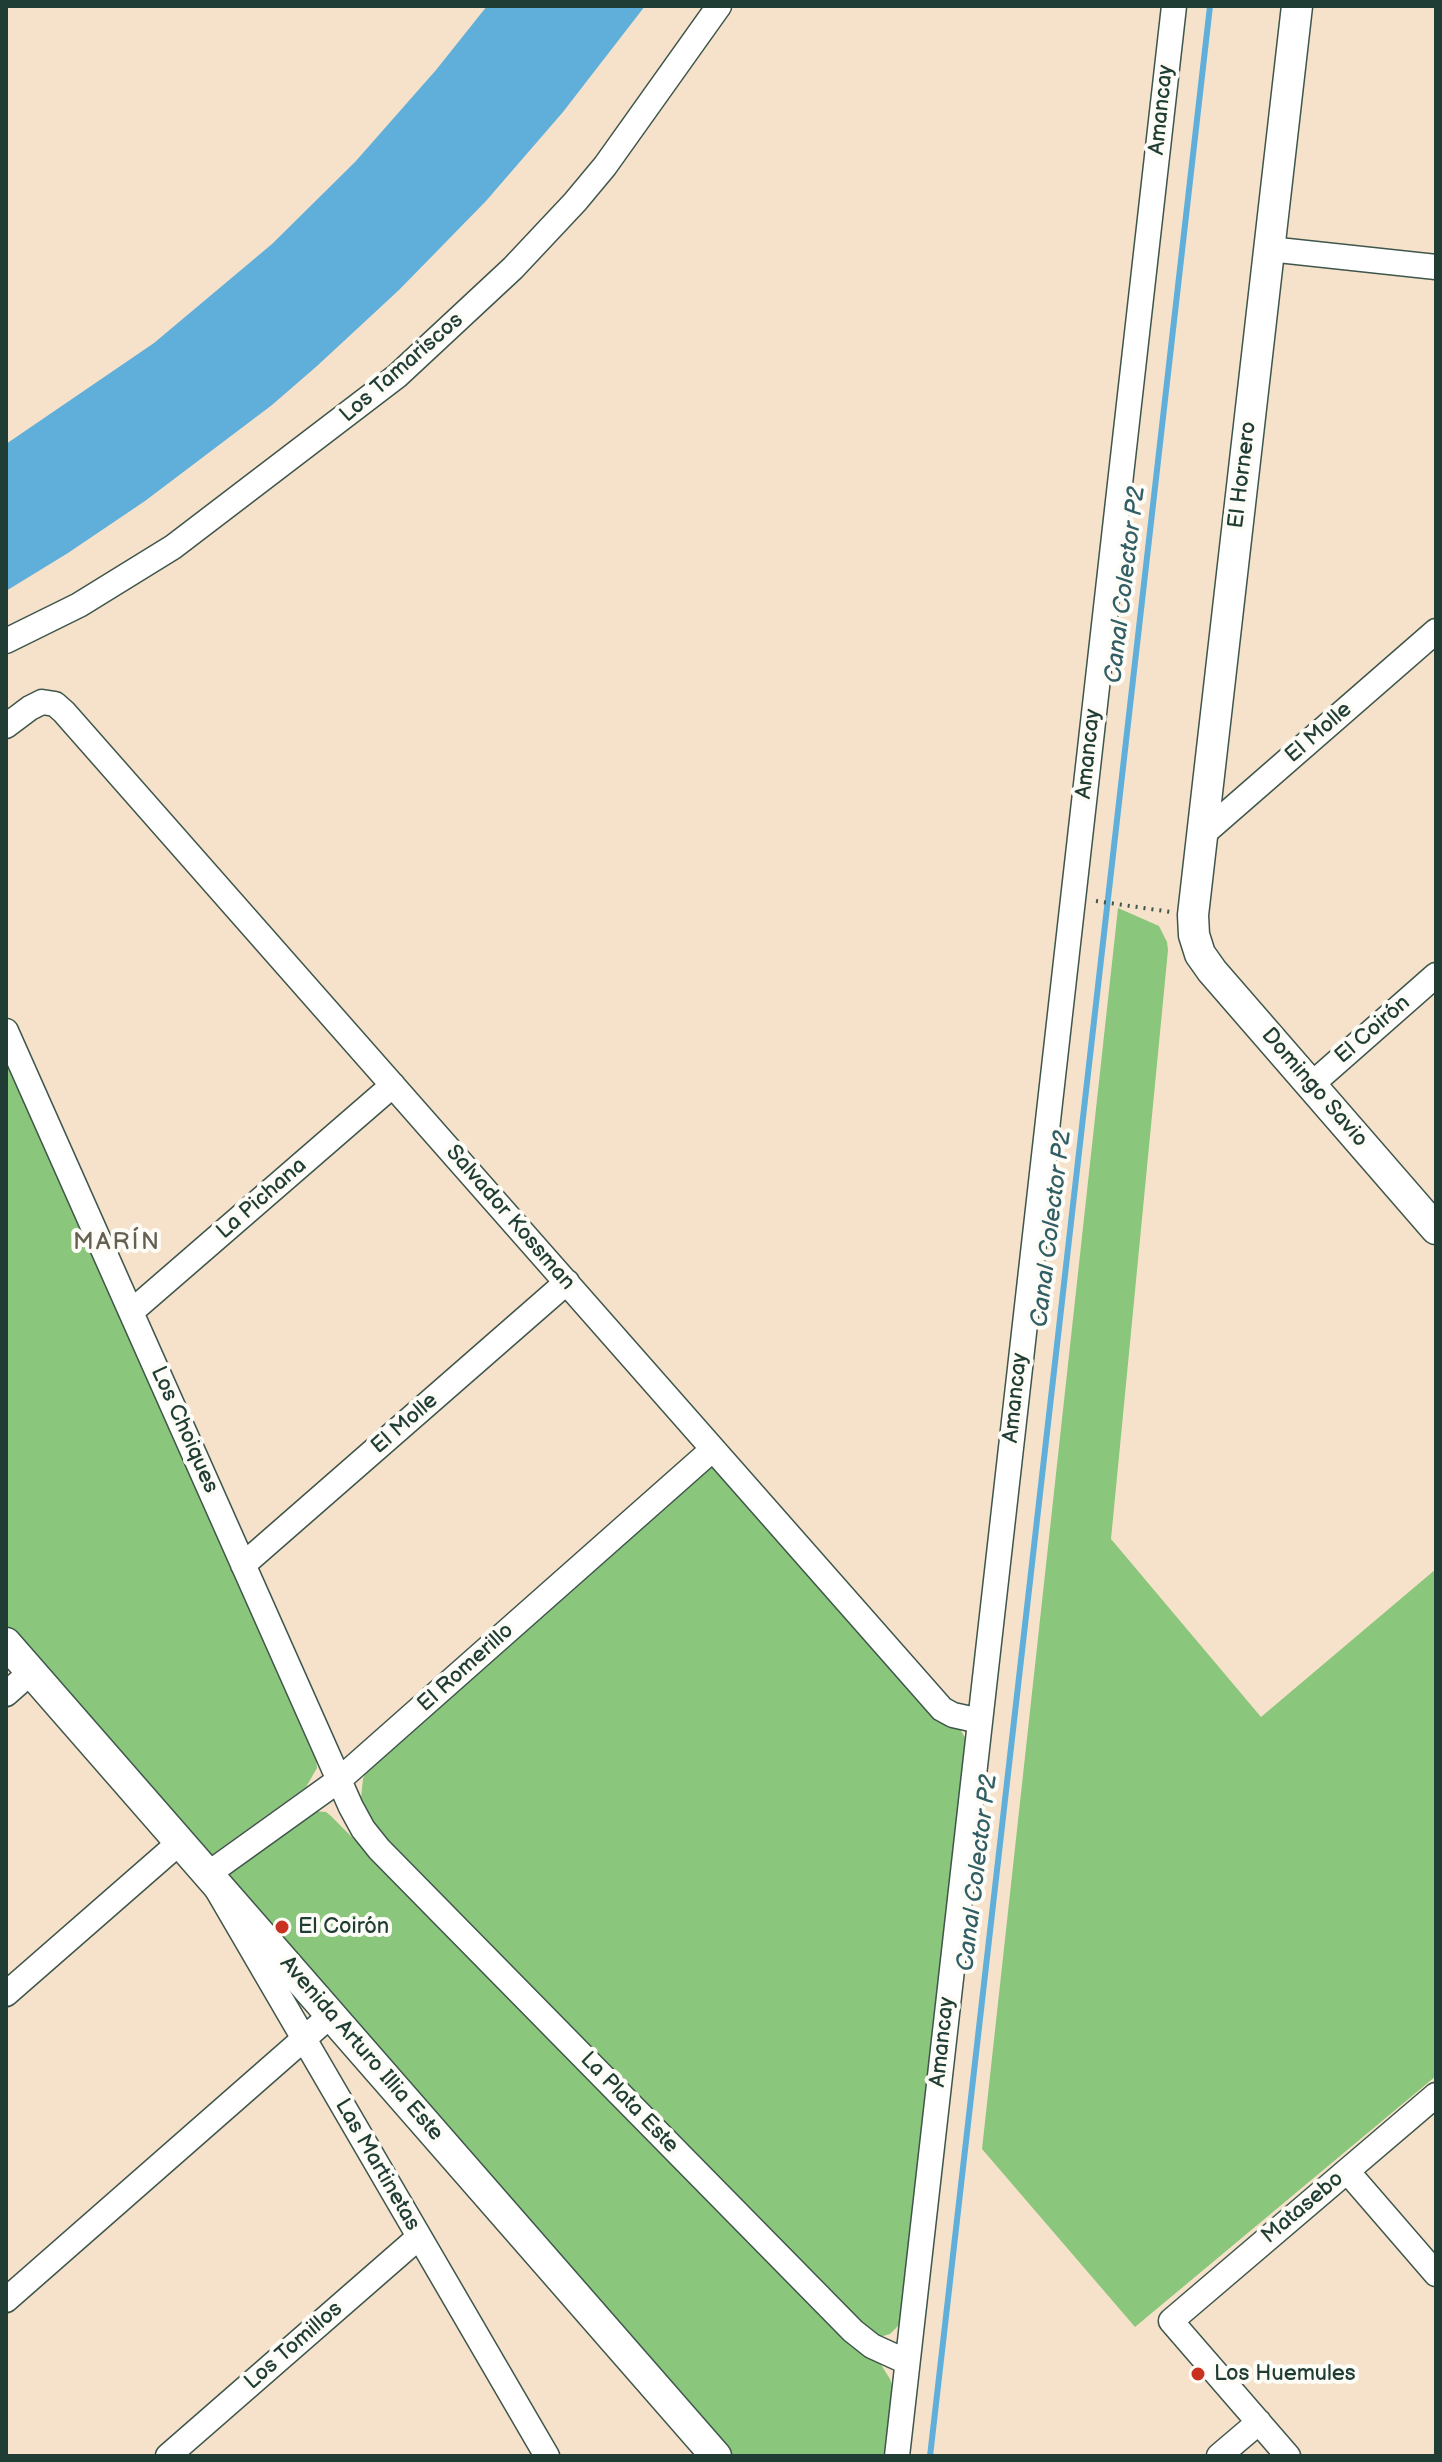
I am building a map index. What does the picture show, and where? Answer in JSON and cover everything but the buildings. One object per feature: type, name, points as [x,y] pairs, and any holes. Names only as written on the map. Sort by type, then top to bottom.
[{"type":"street","name":"Los Tamariscos","points":[[6,641],[79,605],[173,547],[397,376],[513,268],[575,202],[605,166],[719,6]]},
{"type":"street","name":"Amancay","points":[[897,2456],[1174,6]]},
{"type":"street","name":"El Hornero","points":[[1194,930],[1202,835],[1297,6]]},
{"type":"street","points":[[1269,249],[1436,267]]},
{"type":"street","name":"El Molle","points":[[1202,835],[1436,631]]},
{"type":"street","name":"Salvador Kossman","points":[[6,726],[36,704],[49,702],[64,712],[942,1709],[953,1715],[980,1721]]},
{"type":"street","name":"Domingo Savio","points":[[1194,930],[1212,971],[1436,1229]]},
{"type":"street","name":"El Coirón","points":[[1311,1085],[1436,975]]},
{"type":"street","name":"Los Choiques","points":[[6,1031],[363,1829]]},
{"type":"street","name":"La Pichana","points":[[131,1312],[393,1085]]},
{"type":"street","name":"El Molle","points":[[243,1565],[567,1282]]},
{"type":"street","name":"El Romerillo","points":[[208,1874],[339,1780],[713,1449]]},
{"type":"street","name":"Avenida Arturo Illia Este","points":[[6,1643],[716,2456]]},
{"type":"street","points":[[6,1694],[31,1672]]},
{"type":"street","name":"La Plata Este","points":[[363,1829],[379,1849],[853,2331],[872,2346],[907,2362]]},
{"type":"street","points":[[6,1994],[180,1842]]},
{"type":"street","name":"Las Martinetas","points":[[208,1874],[547,2456]]},
{"type":"street","points":[[6,2300],[331,2015]]},
{"type":"street","name":"Matasebo","points":[[1259,2422],[1171,2321],[1436,2095]]},
{"type":"street","points":[[1347,2171],[1436,2274]]},
{"type":"street","name":"Los Tomillos","points":[[168,2456],[419,2237]]},
{"type":"street","points":[[1219,2456],[1259,2422],[1288,2456]]},
{"type":"path","points":[[1084,899],[1122,904],[1194,930]]},
{"type":"green space","points":[[1118,908],[1159,926],[1168,950],[1111,1539],[1261,1717],[1436,1569],[1436,2076],[1135,2327],[982,2149]]},
{"type":"green space","points":[[6,1055],[315,1751],[317,1768],[306,1787],[207,1858],[6,1627]]},
{"type":"green space","points":[[713,1461],[960,1729],[967,1741],[901,2323],[890,2334],[883,2336],[868,2334],[385,1842],[361,1798],[366,1771]]},
{"type":"green space","points":[[315,1811],[331,1816],[847,2338],[880,2363],[893,2389],[887,2456],[728,2456],[221,1875]]},
{"type":"water","points":[[487,6],[645,6],[563,112],[486,201],[399,290],[317,366],[272,405],[145,501],[6,591],[6,444],[154,343],[272,244],[355,162],[436,70]]},
{"type":"waterway","name":"Canal Colector P2","points":[[930,2456],[1210,6]]},
{"type":"place","name":"El Coirón","points":[[282,1927]]},
{"type":"place","name":"Los Huemules","points":[[1198,2374]]},
{"type":"district","name":"MARÍN","points":[[117,1243]]}]
